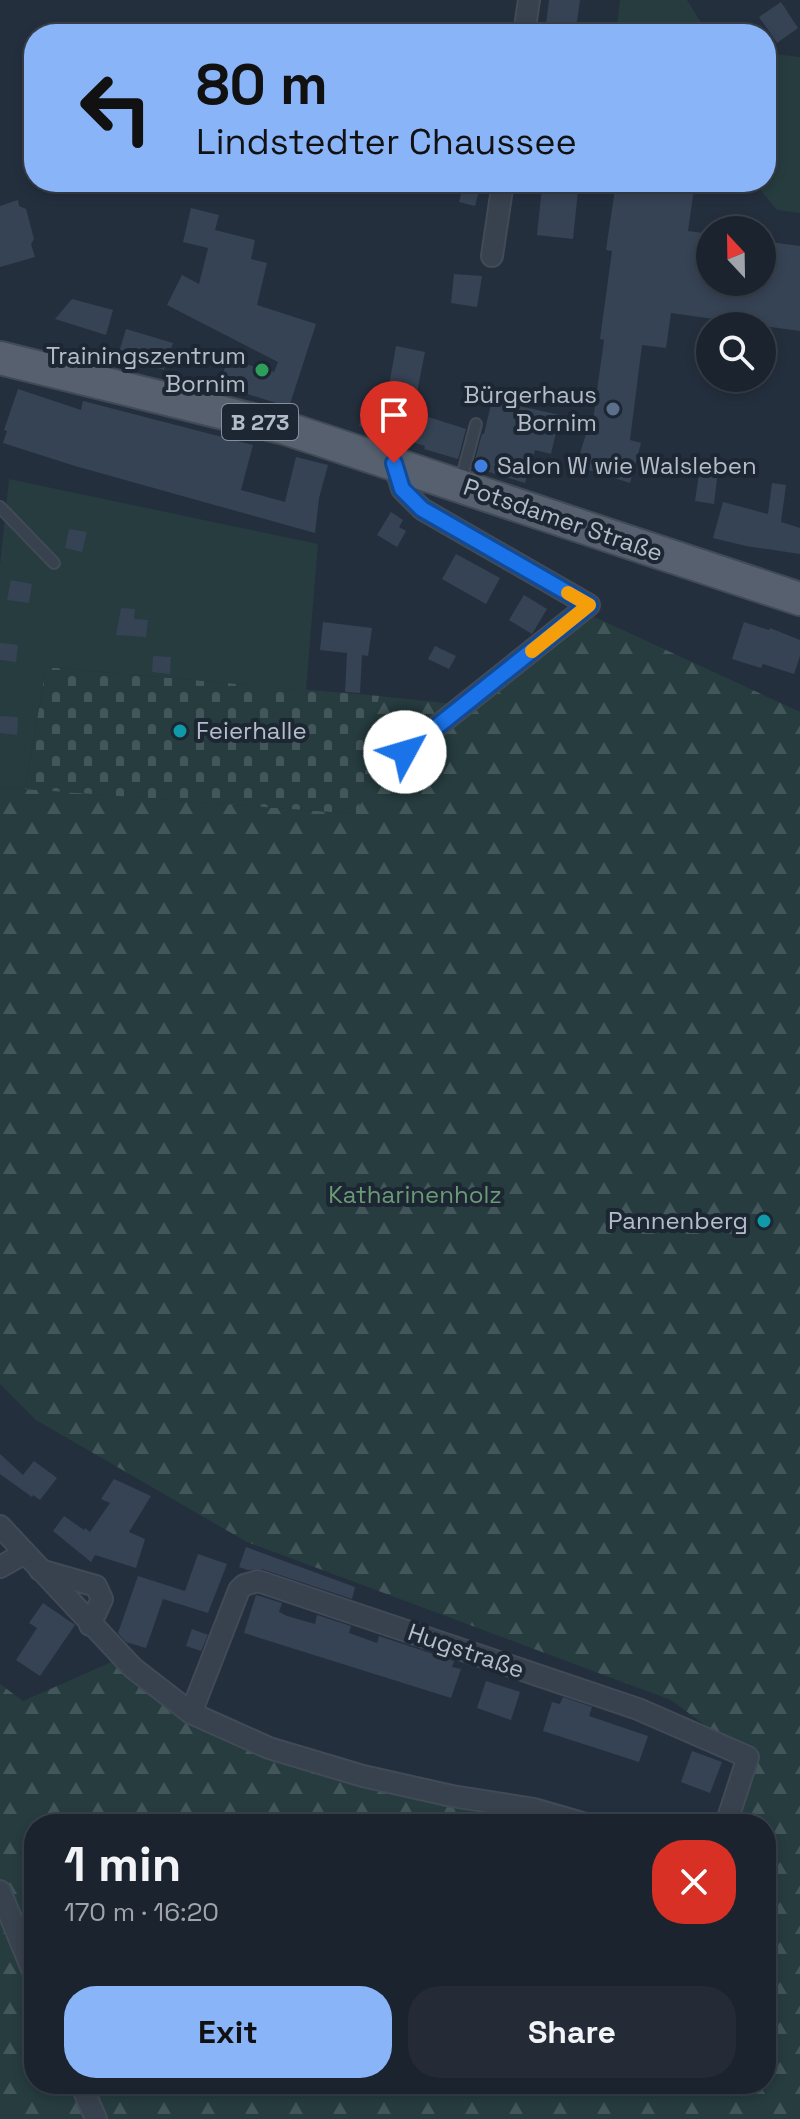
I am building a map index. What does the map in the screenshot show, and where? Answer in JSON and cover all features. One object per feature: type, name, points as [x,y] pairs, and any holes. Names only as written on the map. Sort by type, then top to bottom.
[{"type":"main road","name":"Potsdamer Straße","points":[[0,358],[285,428],[800,599]]},
{"type":"street","points":[[525,24],[529,0]]},
{"type":"street","points":[[492,256],[502,192]]},
{"type":"street","points":[[394,463],[402,489],[422,509],[589,605],[405,752]]},
{"type":"street","points":[[0,1526],[133,1668],[191,1713],[269,1748],[363,1776],[551,1814]]},
{"type":"street","points":[[0,1567],[25,1553]]},
{"type":"street","points":[[40,1570],[96,1586],[102,1599],[90,1625]]},
{"type":"street","name":"Hugstraße","points":[[191,1713],[239,1590],[258,1581],[638,1709],[748,1757],[729,1814]]},
{"type":"street","points":[[0,1891],[24,1950]]},
{"type":"street","points":[[85,2094],[96,2119]]},
{"type":"lane","points":[[460,486],[476,424]]},
{"type":"lane","points":[[0,507],[54,563]]},
{"type":"green space","points":[[620,0],[687,0],[702,24],[617,24]]},
{"type":"green space","points":[[776,54],[800,57],[800,213],[777,210],[762,192],[776,192]]},
{"type":"green space","points":[[9,479],[318,544],[306,690],[46,667],[25,789],[0,787],[0,565]]},
{"type":"green space","name":"Katharinenholz","points":[[575,608],[800,712],[800,2119],[0,2119],[0,1684],[23,1701],[114,1661],[269,1748],[544,1814],[24,1814],[24,2094],[776,2094],[776,1814],[729,1814],[748,1757],[671,1700],[247,1542],[36,1420],[0,1384],[0,787],[357,814],[379,696],[454,704]]},
{"type":"green space","points":[[46,667],[379,696],[358,814],[25,789]]},
{"type":"building","points":[[549,0],[580,0],[577,24],[546,24]]},
{"type":"building","points":[[781,2],[798,28],[777,43],[776,24],[764,24],[759,17]]},
{"type":"building","points":[[462,192],[479,192],[475,206],[459,202]]},
{"type":"building","points":[[541,192],[578,192],[573,239],[537,235]]},
{"type":"building","points":[[615,192],[694,192],[688,231],[696,232],[696,296],[776,296],[776,243],[800,246],[800,331],[776,328],[776,312],[696,312],[696,316],[671,313],[666,348],[642,345],[630,440],[641,443],[630,483],[576,466],[586,434],[591,435],[612,251],[606,250]]},
{"type":"building","points":[[18,200],[19,206],[26,209],[35,257],[0,267],[0,206]]},
{"type":"building","points":[[191,208],[219,215],[215,230],[255,240],[251,259],[267,263],[257,305],[316,324],[289,407],[219,385],[228,359],[274,372],[278,362],[167,305],[182,275],[199,284],[208,248],[183,242]]},
{"type":"building","points":[[454,274],[482,276],[477,307],[451,303]]},
{"type":"building","points":[[72,299],[113,310],[106,335],[55,319]]},
{"type":"building","points":[[126,329],[173,343],[164,370],[118,356]]},
{"type":"building","points":[[396,346],[425,352],[413,412],[466,429],[458,459],[359,426],[366,402],[385,408]]},
{"type":"building","points":[[18,389],[81,410],[83,401],[253,445],[241,490],[285,502],[296,457],[328,465],[319,498],[315,533],[3,443],[7,431],[4,430]]},
{"type":"building","points":[[492,400],[560,415],[551,454],[535,450],[525,483],[473,467]]},
{"type":"building","points":[[700,467],[718,470],[714,504],[695,501]]},
{"type":"building","points":[[772,483],[786,485],[781,522],[800,528],[800,554],[713,538],[723,502],[768,514]]},
{"type":"building","points":[[391,512],[403,520],[399,527],[406,531],[397,547],[377,535]]},
{"type":"building","points":[[69,529],[87,532],[82,552],[65,548]]},
{"type":"building","points":[[456,554],[500,578],[486,604],[442,579]]},
{"type":"building","points":[[11,580],[32,584],[29,603],[7,600]]},
{"type":"building","points":[[524,595],[547,609],[532,634],[509,620]]},
{"type":"building","points":[[121,608],[135,609],[134,619],[148,620],[146,637],[116,635]]},
{"type":"building","points":[[323,622],[372,628],[368,656],[362,655],[360,693],[345,692],[347,653],[320,650]]},
{"type":"building","points":[[744,622],[800,640],[800,656],[794,674],[763,664],[761,668],[732,659]]},
{"type":"building","points":[[0,643],[18,645],[16,662],[0,660]]},
{"type":"building","points":[[435,646],[456,656],[449,669],[428,659]]},
{"type":"building","points":[[153,656],[171,657],[170,674],[152,672]]},
{"type":"building","points":[[0,716],[18,717],[17,735],[0,733]]},
{"type":"building","points":[[0,1454],[23,1475],[34,1461],[57,1478],[40,1500],[32,1497],[0,1474]]},
{"type":"building","points":[[114,1479],[151,1496],[129,1532],[145,1539],[136,1568],[95,1555],[91,1562],[53,1531],[64,1516],[90,1532],[110,1503],[101,1499]]},
{"type":"building","points":[[246,1547],[355,1587],[352,1599],[262,1569],[239,1567]]},
{"type":"building","points":[[198,1554],[227,1564],[208,1613],[163,1599],[146,1648],[126,1642],[118,1633],[138,1576],[185,1591]]},
{"type":"building","points":[[256,1595],[282,1603],[279,1612],[287,1616],[315,1624],[317,1615],[351,1626],[349,1633],[377,1643],[379,1636],[454,1661],[452,1667],[461,1669],[451,1698],[244,1633]]},
{"type":"building","points":[[43,1603],[75,1625],[40,1676],[16,1660],[37,1628],[29,1623]]},
{"type":"building","points":[[192,1629],[208,1635],[201,1651],[186,1646]]},
{"type":"building","points":[[486,1681],[520,1692],[511,1720],[477,1708]]},
{"type":"building","points":[[563,1697],[592,1707],[589,1716],[648,1736],[639,1762],[543,1731],[552,1702],[560,1704]]},
{"type":"building","points":[[692,1751],[722,1762],[710,1793],[681,1782]]},
{"type":"slow traffic","points":[[532,651],[589,605],[568,593]]},
{"type":"place","name":"Trainingszentrum Bornim","points":[[262,370]]},
{"type":"place","name":"Bürgerhaus Bornim","points":[[613,409]]},
{"type":"place","name":"Salon W wie Walsleben","points":[[481,466]]},
{"type":"place","name":"Feierhalle","points":[[180,731]]},
{"type":"place","name":"Pannenberg","points":[[764,1221]]},
{"type":"route","points":[[394,463],[402,489],[422,509],[589,605],[405,752]]}]
